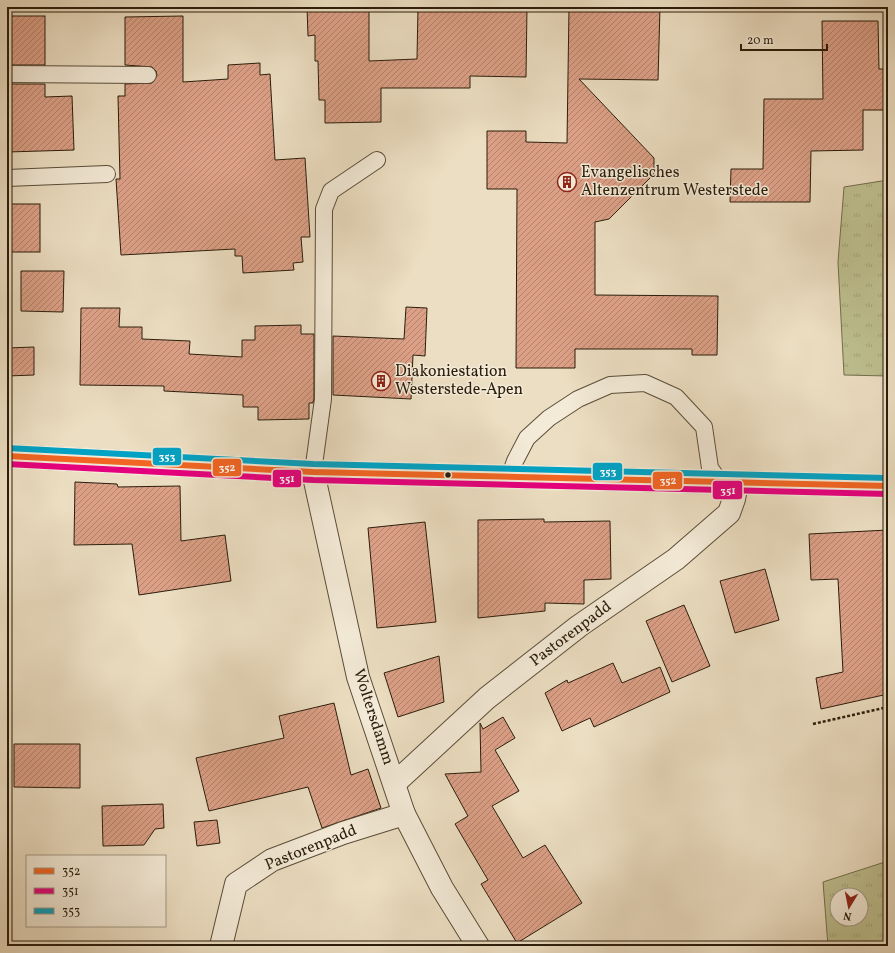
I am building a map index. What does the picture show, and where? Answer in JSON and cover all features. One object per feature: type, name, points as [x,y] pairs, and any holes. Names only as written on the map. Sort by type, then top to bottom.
[{"type":"street","points":[[7,456],[312,472],[509,478],[888,486]]},
{"type":"street","name":"Woltersdamm","points":[[312,472],[358,677],[395,783],[404,814],[442,888],[478,946]]},
{"type":"street","name":"Pastorenpadd","points":[[395,783],[487,698],[579,626],[676,559],[729,513],[734,499],[728,483]]},
{"type":"street","name":"Pastorenpadd","points":[[221,946],[236,884],[272,860],[404,814]]},
{"type":"lane","points":[[7,74],[148,75]]},
{"type":"lane","points":[[312,472],[323,399],[324,209],[331,192],[377,160]]},
{"type":"lane","points":[[7,178],[107,174]]},
{"type":"lane","points":[[509,478],[515,461],[527,438],[549,418],[578,399],[610,385],[645,383],[676,397],[704,427],[710,468],[728,483]]},
{"type":"path","points":[[813,724],[888,707]]},
{"type":"green space","points":[[888,180],[888,376],[844,375],[838,262],[844,187]]},
{"type":"green space","points":[[888,861],[888,946],[828,946],[823,882]]},
{"type":"building","points":[[307,7],[369,7],[369,61],[417,59],[418,7],[527,7],[526,77],[470,76],[470,88],[381,88],[381,122],[325,123],[325,100],[319,100],[318,61],[315,61],[315,35],[308,36]]},
{"type":"building","name":"Evangelisches Altenzentrum Westerstede","points":[[569,7],[660,7],[658,80],[579,79],[654,158],[654,174],[609,219],[595,222],[595,295],[718,296],[717,355],[692,355],[692,349],[575,349],[575,368],[516,368],[517,189],[487,189],[487,131],[526,131],[526,142],[567,143]]},
{"type":"building","points":[[7,16],[45,16],[45,65],[7,65]]},
{"type":"building","points":[[183,16],[183,82],[228,79],[228,65],[260,63],[260,75],[270,74],[275,160],[305,158],[310,237],[301,237],[303,262],[293,263],[294,270],[243,273],[242,256],[235,256],[235,249],[121,255],[116,179],[120,179],[118,96],[125,96],[125,84],[152,83],[157,75],[156,71],[152,67],[125,65],[125,17]]},
{"type":"building","points":[[822,21],[878,21],[879,69],[888,69],[888,110],[863,110],[863,150],[811,151],[810,202],[730,202],[731,169],[763,169],[764,99],[823,99]]},
{"type":"building","points":[[7,84],[45,84],[45,97],[72,96],[74,150],[7,152]]},
{"type":"building","points":[[7,204],[40,204],[40,252],[7,252]]},
{"type":"building","points":[[21,271],[64,271],[63,312],[21,311]]},
{"type":"building","points":[[406,307],[427,308],[425,356],[413,355],[411,399],[333,395],[333,336],[404,339]]},
{"type":"building","points":[[81,308],[120,308],[119,327],[142,327],[142,339],[190,341],[189,354],[242,357],[242,340],[255,340],[255,326],[301,325],[301,334],[314,334],[314,398],[313,403],[309,403],[309,419],[258,420],[258,407],[243,407],[243,395],[164,391],[164,386],[80,385]]},
{"type":"building","points":[[34,347],[34,375],[7,376],[7,348]]},
{"type":"building","points":[[75,482],[117,484],[118,487],[180,486],[181,541],[225,535],[231,581],[139,595],[132,544],[74,545]]},
{"type":"building","points":[[544,519],[544,522],[610,521],[611,579],[584,580],[584,604],[545,603],[545,611],[478,618],[478,520]]},
{"type":"building","points":[[425,522],[436,622],[377,628],[368,528]]},
{"type":"building","points":[[888,530],[888,694],[821,709],[816,678],[843,672],[838,579],[811,580],[809,534]]},
{"type":"building","points":[[765,569],[779,620],[735,633],[720,581]]},
{"type":"building","points":[[684,605],[710,666],[672,682],[646,621]]},
{"type":"building","points":[[439,656],[444,702],[398,717],[384,673]]},
{"type":"building","points":[[613,663],[622,683],[660,667],[670,692],[594,727],[590,718],[562,731],[545,693],[567,680],[568,683]]},
{"type":"building","points":[[334,703],[351,775],[368,769],[381,808],[322,828],[308,787],[209,811],[196,758],[284,738],[279,716]]},
{"type":"building","points":[[503,717],[515,738],[495,750],[519,791],[492,806],[523,858],[545,845],[582,903],[517,943],[481,884],[488,880],[455,824],[468,816],[445,774],[481,772],[480,723],[483,729]]},
{"type":"building","points":[[14,744],[80,744],[80,788],[14,787]]},
{"type":"building","points":[[163,804],[164,828],[155,829],[144,845],[103,846],[102,806]]},
{"type":"building","points":[[217,820],[220,843],[197,846],[194,822]]},
{"type":"transit line","name":"353","points":[[7,448],[313,464],[888,478]]},
{"type":"transit line","name":"352","points":[[7,456],[313,472],[888,486]]},
{"type":"transit line","name":"351","points":[[7,464],[313,480],[888,494]]},
{"type":"place","name":"Evangelisches Altenzentrum Westerstede","points":[[567,182]]},
{"type":"place","name":"Diakoniestation Westerstede-Apen","points":[[381,381]]}]
